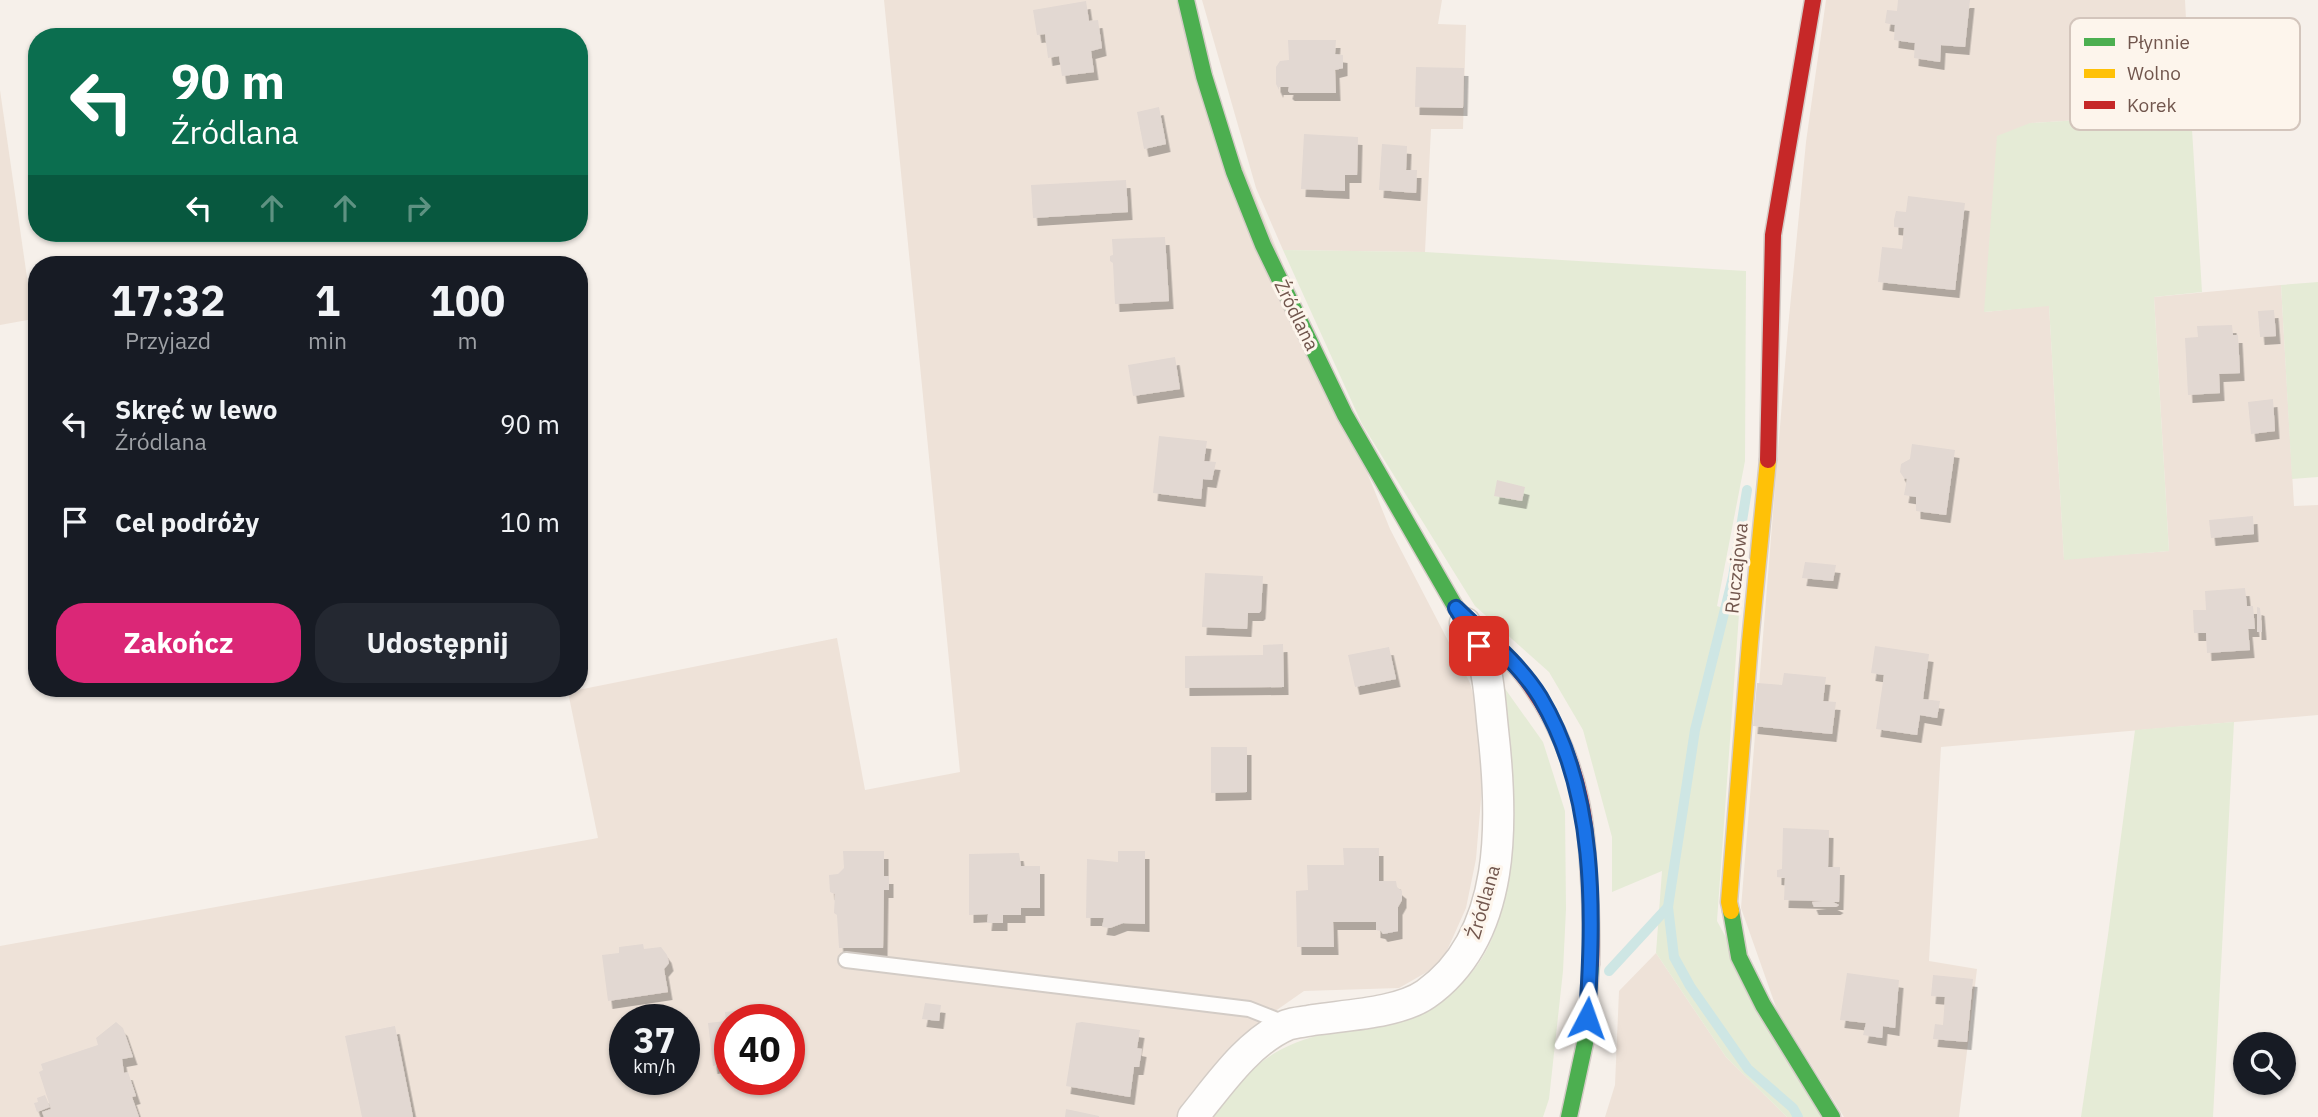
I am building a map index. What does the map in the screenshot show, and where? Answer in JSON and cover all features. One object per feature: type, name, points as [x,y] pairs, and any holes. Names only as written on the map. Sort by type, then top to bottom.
[{"type":"street","name":"Źródlana","points":[[1186,0],[1204,76],[1234,172],[1263,245],[1345,415],[1479,646],[1488,691],[1499,786],[1497,859],[1485,911],[1469,950],[1450,974],[1424,995],[1394,1007],[1288,1024],[1261,1042],[1227,1075],[1193,1117]]},
{"type":"street","name":"Ruczajowa","points":[[1814,0],[1773,235],[1769,451],[1746,683],[1729,902],[1739,957],[1763,1005],[1832,1117]]},
{"type":"street","name":"Źródlana","points":[[1456,608],[1510,660],[1539,696],[1561,740],[1580,797],[1588,862],[1592,945],[1585,1043],[1569,1117]]},
{"type":"lane","points":[[846,960],[1249,1009],[1288,1024]]},
{"type":"shaded area","points":[[884,0],[1176,0],[1390,529],[1470,683],[1486,740],[1476,859],[1466,908],[1441,964],[1399,988],[1304,991],[1264,1019],[1179,1117],[0,1117],[0,946],[598,838],[569,697],[588,697],[588,688],[837,638],[865,790],[960,772]]},
{"type":"shaded area","points":[[1202,0],[1442,0],[1438,24],[1466,25],[1463,129],[1431,129],[1425,252],[1283,250],[1256,188]]},
{"type":"shaded area","points":[[1826,0],[2185,0],[2186,18],[2070,18],[2070,121],[2030,123],[1985,312],[2049,305],[2064,559],[2169,551],[2154,297],[2281,285],[2294,506],[2318,505],[2318,715],[1941,747],[1929,961],[1977,969],[1959,1117],[1844,1117],[1777,1010],[1741,908],[1788,328],[1806,142]]},
{"type":"shaded area","points":[[0,90],[28,284],[28,320],[0,325]]},
{"type":"shaded area","points":[[1656,953],[1726,1057],[1787,1117],[1605,1117],[1615,1085],[1619,991]]},
{"type":"green space","points":[[2070,121],[2070,130],[2192,130],[2202,292],[2154,297],[2169,551],[2064,560],[2049,306],[1984,312],[1997,136],[2030,123]]},
{"type":"green space","points":[[1283,250],[1425,252],[1746,271],[1745,461],[1717,606],[1739,614],[1717,921],[1824,1117],[1787,1117],[1726,1057],[1656,953],[1662,871],[1612,892],[1612,837],[1583,730],[1549,672],[1475,606],[1362,424]]},
{"type":"green space","points":[[2318,282],[2318,477],[2292,479],[2281,285]]},
{"type":"green space","points":[[1496,676],[1543,742],[1565,811],[1566,909],[1563,971],[1549,1099],[1543,1117],[1208,1117],[1251,1071],[1271,1055],[1313,1037],[1421,1013],[1447,996],[1472,972],[1487,949],[1498,923],[1507,868],[1506,810]]},
{"type":"green space","points":[[2234,722],[2213,1117],[2081,1117],[2135,730]]},
{"type":"building","points":[[1898,0],[1970,0],[1965,47],[1941,45],[1940,62],[1914,58],[1915,43],[1894,40],[1895,25],[1885,23],[1887,10],[1897,11]]},
{"type":"building","points":[[1086,1],[1089,21],[1098,20],[1102,48],[1091,51],[1094,72],[1062,76],[1059,56],[1048,58],[1045,34],[1037,35],[1033,10]]},
{"type":"building","points":[[1288,40],[1336,40],[1335,54],[1343,55],[1343,68],[1335,70],[1336,93],[1290,93],[1289,87],[1279,87],[1279,90],[1276,84],[1276,67],[1280,61],[1289,60]]},
{"type":"building","points":[[1416,67],[1464,68],[1463,108],[1415,107]]},
{"type":"building","points":[[1159,107],[1166,144],[1144,149],[1137,112]]},
{"type":"building","points":[[1304,134],[1358,137],[1357,175],[1345,175],[1345,191],[1301,189]]},
{"type":"building","points":[[1382,144],[1407,146],[1406,170],[1417,170],[1416,193],[1379,190]]},
{"type":"building","points":[[1126,180],[1128,212],[1033,218],[1031,185]]},
{"type":"building","points":[[1908,196],[1965,203],[1955,290],[1878,282],[1882,247],[1902,249],[1904,228],[1894,227],[1894,220],[1896,211],[1906,212]]},
{"type":"building","points":[[1165,237],[1169,301],[1115,304],[1113,263],[1110,261],[1110,256],[1113,255],[1112,239]]},
{"type":"building","points":[[2274,310],[2276,336],[2260,337],[2258,311]]},
{"type":"building","points":[[2232,325],[2233,335],[2238,335],[2240,373],[2219,374],[2220,393],[2188,395],[2185,338],[2198,337],[2197,326]]},
{"type":"building","points":[[1175,357],[1180,389],[1133,396],[1128,365]]},
{"type":"building","points":[[2273,399],[2275,431],[2251,434],[2248,402]]},
{"type":"building","points":[[1159,436],[1207,441],[1204,461],[1216,462],[1212,480],[1203,479],[1201,499],[1153,493]]},
{"type":"building","points":[[1912,444],[1955,450],[1946,515],[1916,511],[1916,497],[1904,495],[1907,479],[1900,472],[1901,464],[1910,459]]},
{"type":"building","points":[[1497,480],[1525,487],[1522,501],[1494,496]]},
{"type":"building","points":[[2253,516],[2254,534],[2211,538],[2209,520]]},
{"type":"building","points":[[1805,562],[1836,565],[1833,581],[1802,578]]},
{"type":"building","points":[[1205,573],[1263,576],[1261,611],[1248,613],[1247,629],[1202,627]]},
{"type":"building","points":[[2245,588],[2247,606],[2253,606],[2255,629],[2248,629],[2250,650],[2207,653],[2206,633],[2194,633],[2193,610],[2206,610],[2205,591]]},
{"type":"building","points":[[2257,607],[2260,608],[2262,632],[2257,632]]},
{"type":"building","points":[[1283,644],[1284,687],[1185,688],[1185,656],[1263,655],[1263,645]]},
{"type":"building","points":[[1875,646],[1929,654],[1923,699],[1940,701],[1937,718],[1920,715],[1917,735],[1876,729],[1884,675],[1871,673]]},
{"type":"building","points":[[1389,647],[1396,679],[1355,687],[1348,655]]},
{"type":"building","points":[[1784,673],[1826,677],[1823,701],[1836,702],[1832,734],[1753,726],[1757,683],[1782,685]]},
{"type":"building","points":[[1211,747],[1247,747],[1247,792],[1211,793]]},
{"type":"building","points":[[1783,828],[1829,830],[1828,867],[1840,867],[1839,902],[1833,902],[1839,905],[1814,907],[1812,902],[1822,901],[1784,900],[1785,878],[1777,877],[1777,870],[1782,869]]},
{"type":"building","points":[[1343,848],[1379,848],[1379,881],[1396,881],[1397,887],[1402,891],[1402,900],[1398,907],[1398,931],[1383,934],[1376,930],[1376,922],[1333,922],[1334,947],[1297,947],[1296,891],[1308,890],[1307,865],[1344,865]]},
{"type":"building","points":[[843,851],[884,851],[884,876],[889,876],[889,890],[884,890],[883,948],[839,948],[837,915],[834,913],[835,894],[830,892],[829,875],[838,874],[844,868]]},
{"type":"building","points":[[1118,851],[1145,851],[1145,924],[1123,923],[1110,928],[1102,927],[1104,918],[1086,918],[1087,859],[1118,862]]},
{"type":"building","points":[[1019,853],[1021,866],[1040,866],[1040,908],[1021,908],[1021,915],[1003,915],[1003,923],[987,923],[988,914],[969,915],[969,854]]},
{"type":"building","points":[[643,944],[644,949],[661,947],[667,955],[669,963],[664,969],[668,992],[608,1001],[602,955],[619,953],[619,947]]},
{"type":"building","points":[[1847,973],[1899,980],[1895,1028],[1883,1026],[1882,1038],[1863,1035],[1866,1023],[1840,1020]]},
{"type":"building","points":[[1933,975],[1973,979],[1967,1042],[1933,1039],[1935,1024],[1943,1025],[1945,997],[1931,996]]},
{"type":"building","points":[[925,1003],[941,1005],[939,1021],[922,1019]]},
{"type":"building","points":[[116,1022],[123,1028],[133,1057],[122,1059],[124,1073],[128,1072],[136,1096],[132,1097],[139,1117],[44,1117],[42,1112],[51,1109],[39,1072],[43,1070],[41,1064],[98,1045],[96,1038]]},
{"type":"building","points":[[714,1022],[713,1066],[708,1023]]},
{"type":"building","points":[[1076,1023],[1140,1030],[1137,1048],[1142,1049],[1139,1067],[1134,1067],[1130,1097],[1066,1086]]},
{"type":"building","points":[[395,1026],[413,1117],[362,1117],[345,1036]]},
{"type":"building","points":[[45,1095],[50,1107],[37,1112],[34,1103],[38,1102],[37,1098]]},
{"type":"building","points":[[1066,1109],[1099,1116],[1099,1117],[1065,1117]]},
{"type":"waterway","points":[[1747,490],[1733,577],[1695,730],[1668,907],[1674,957],[1690,986],[1748,1069],[1793,1108],[1798,1117]]},
{"type":"waterway","points":[[1609,971],[1668,907]]},
{"type":"traffic: fast","points":[[1186,0],[1204,76],[1234,172],[1263,245],[1345,415],[1456,608],[1503,653]]},
{"type":"traffic: fast","points":[[1731,911],[1739,957],[1763,1005],[1832,1117]]},
{"type":"traffic: fast","points":[[1569,1117],[1585,1043],[1591,964]]},
{"type":"traffic: slow","points":[[1731,911],[1729,902],[1750,642],[1768,460]]},
{"type":"traffic: jam","points":[[1768,460],[1773,235],[1813,0]]},
{"type":"traffic: jam","points":[[1503,653],[1530,684],[1552,720],[1575,778],[1587,846],[1591,964]]},
{"type":"route","points":[[1479,646],[1456,608],[1510,660],[1539,696],[1561,740],[1580,797],[1588,862],[1592,945],[1587,1018]]}]
